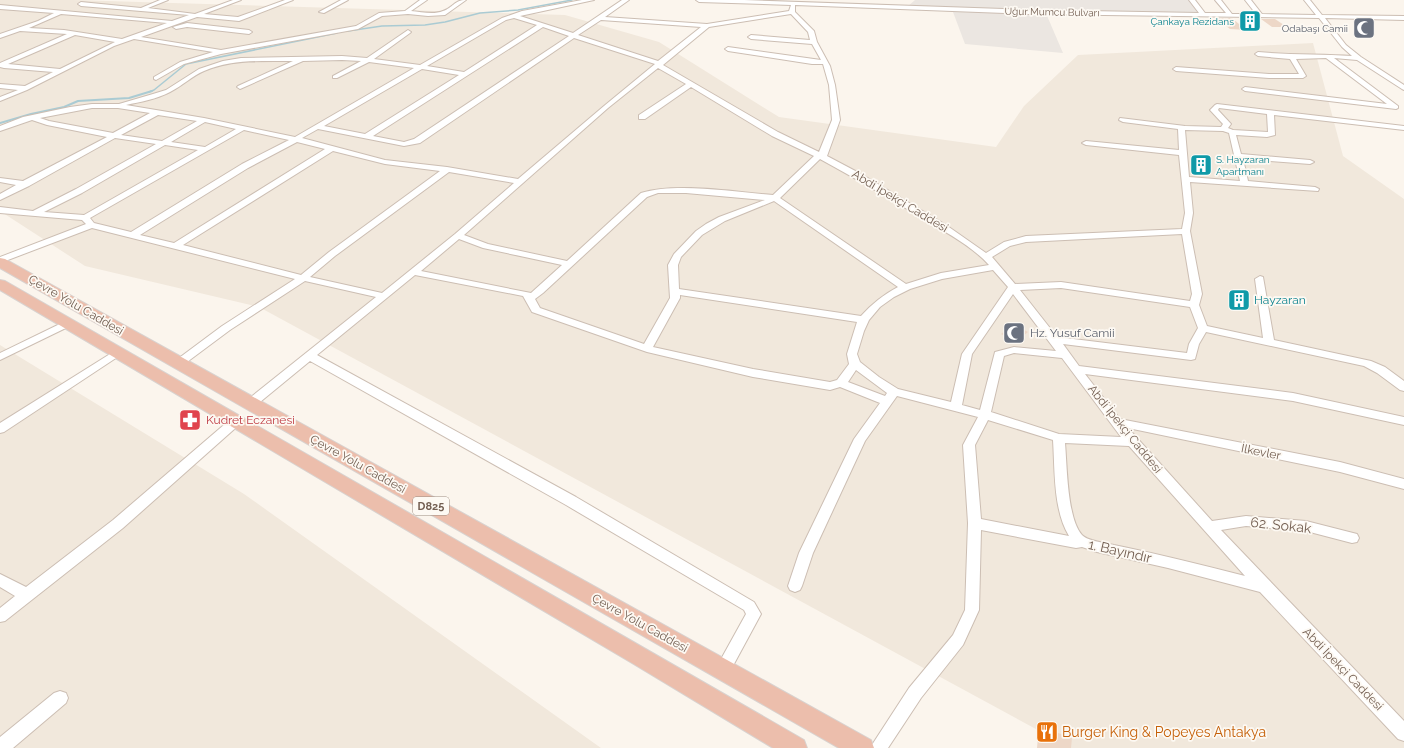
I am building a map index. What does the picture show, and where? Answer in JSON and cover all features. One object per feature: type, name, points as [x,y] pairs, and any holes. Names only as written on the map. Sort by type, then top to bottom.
[{"type":"highway","name":"Çevre Yolu Caddesi","points":[[0,261],[250,404],[862,748]]},
{"type":"highway","name":"Çevre Yolu Caddesi","points":[[0,284],[640,656],[795,748]]},
{"type":"street","points":[[0,36],[40,22],[81,4],[96,0]]},
{"type":"street","points":[[104,6],[120,0]]},
{"type":"street","points":[[141,9],[165,0]]},
{"type":"street","points":[[0,99],[25,89],[122,41],[238,0]]},
{"type":"street","points":[[81,4],[239,20],[290,0]]},
{"type":"street","points":[[322,12],[345,0]]},
{"type":"street","points":[[408,12],[408,10],[424,0]]},
{"type":"street","points":[[156,78],[182,63],[224,52],[358,27],[381,14],[408,12],[428,14],[445,13],[463,0]]},
{"type":"street","points":[[133,235],[245,166],[318,127],[484,29],[504,19],[515,16],[592,0]]},
{"type":"street","points":[[318,127],[404,144],[418,141],[626,0]]},
{"type":"street","name":"Uğur Mumcu Bulvarı","points":[[699,0],[795,1],[1204,15],[1404,18]]},
{"type":"street","points":[[1192,0],[1204,15]]},
{"type":"street","points":[[1218,0],[1230,15]]},
{"type":"street","points":[[1248,0],[1261,16]]},
{"type":"street","points":[[1307,0],[1334,35],[1359,58],[1404,88]]},
{"type":"street","points":[[792,12],[795,1]]},
{"type":"street","points":[[0,7],[174,22]]},
{"type":"street","points":[[600,18],[707,26],[792,12]]},
{"type":"street","points":[[647,349],[675,298],[673,264],[677,256],[699,233],[722,219],[775,198],[823,153],[836,120],[832,85],[826,62],[814,42],[811,31],[792,12]]},
{"type":"street","name":"Abdi İpekçi Caddesi","points":[[515,16],[659,64],[775,134],[858,176],[943,227],[986,257],[1013,287],[1133,442],[1264,587],[1404,733]]},
{"type":"street","points":[[165,25],[176,27],[187,25],[250,32]]},
{"type":"street","points":[[367,136],[542,25]]},
{"type":"street","points":[[250,404],[458,236],[606,107],[707,26]]},
{"type":"street","points":[[20,29],[73,34],[122,41]]},
{"type":"street","points":[[335,77],[368,60],[408,32]]},
{"type":"street","points":[[1,65],[73,34]]},
{"type":"street","points":[[132,37],[224,52]]},
{"type":"street","points":[[751,37],[814,42]]},
{"type":"street","points":[[728,49],[812,62],[826,62]]},
{"type":"street","points":[[1258,54],[1292,57],[1327,56],[1359,58]]},
{"type":"street","points":[[1327,56],[1396,107]]},
{"type":"street","points":[[1176,70],[1269,76],[1304,76],[1292,57]]},
{"type":"street","points":[[0,129],[33,118],[70,109],[108,106],[156,96],[201,70],[223,63],[240,60],[304,58],[368,60],[422,66],[465,74]]},
{"type":"street","points":[[240,87],[304,58]]},
{"type":"street","points":[[1,65],[61,71]]},
{"type":"street","points":[[1241,81],[1246,92],[1404,108]]},
{"type":"street","points":[[642,117],[691,84]]},
{"type":"street","points":[[0,86],[25,89]]},
{"type":"street","points":[[108,106],[158,112],[204,120],[296,139],[385,162],[447,169],[520,182]]},
{"type":"street","points":[[1245,184],[1239,156],[1226,124],[1214,110],[1216,106],[1404,128]]},
{"type":"street","points":[[0,197],[158,112]]},
{"type":"street","points":[[1123,120],[1185,128],[1228,130],[1267,135],[1272,133],[1270,112]]},
{"type":"street","points":[[33,118],[47,123],[115,136],[204,149]]},
{"type":"street","points":[[35,213],[79,191],[204,120]]},
{"type":"street","points":[[0,261],[88,222],[204,149],[243,128]]},
{"type":"street","points":[[1185,128],[1182,130],[1181,134],[1189,212],[1186,231],[1197,294],[1194,305],[1203,328]]},
{"type":"street","points":[[1086,143],[1183,153]]},
{"type":"street","points":[[176,246],[332,148]]},
{"type":"street","points":[[1239,156],[1310,162]]},
{"type":"street","points":[[179,363],[226,328],[303,278],[332,254],[447,169]]},
{"type":"street","points":[[1186,179],[1315,189]]},
{"type":"street","points":[[0,180],[26,184]]},
{"type":"street","points":[[530,298],[540,291],[644,194],[651,192],[686,190],[775,198],[904,287]]},
{"type":"street","points":[[0,210],[35,213],[88,222],[133,235],[303,278],[384,296]]},
{"type":"street","points":[[986,257],[1007,244],[1026,239],[1186,231]]},
{"type":"street","points":[[458,236],[486,246],[569,264]]},
{"type":"street","points":[[891,396],[876,380],[855,364],[852,354],[864,320],[883,300],[904,287],[936,277],[995,267]]},
{"type":"street","points":[[414,272],[527,294],[536,310],[647,349],[753,373],[830,386],[841,383],[891,396],[956,407],[1059,438],[1133,442]]},
{"type":"street","points":[[1260,279],[1269,342]]},
{"type":"street","points":[[956,407],[967,354],[1013,287],[1061,285],[1194,305]]},
{"type":"street","points":[[675,291],[864,320]]},
{"type":"street","points":[[0,356],[68,323]]},
{"type":"street","points":[[1203,328],[1367,363],[1381,370],[1404,387]]},
{"type":"street","points":[[1054,340],[1191,357],[1194,344],[1203,328]]},
{"type":"street","points":[[878,748],[915,693],[958,640],[972,610],[975,523],[969,445],[985,415],[999,354],[1014,350],[1066,355]]},
{"type":"street","points":[[0,429],[118,352]]},
{"type":"street","points":[[310,356],[571,501],[749,606],[754,614],[723,670]]},
{"type":"street","points":[[841,383],[855,364]]},
{"type":"street","points":[[1076,368],[1293,397],[1404,421]]},
{"type":"street","points":[[795,586],[806,553],[860,439],[891,396]]},
{"type":"street","points":[[0,616],[118,524],[236,421]]},
{"type":"street","name":"İlkevler","points":[[1117,422],[1340,467],[1404,484]]},
{"type":"street","name":"1. Bayındır","points":[[1059,438],[1062,490],[1070,527],[1078,540],[1097,548],[1168,562],[1264,587]]},
{"type":"street","name":"62. Sokak","points":[[1210,527],[1246,521],[1306,526],[1352,538]]},
{"type":"street","points":[[975,523],[1076,543],[1081,542]]},
{"type":"street","points":[[0,580],[27,595]]},
{"type":"street","points":[[0,748],[60,698]]},
{"type":"shaded area","points":[[0,0],[73,0],[565,15],[659,42],[779,117],[996,147],[1024,106],[1078,55],[1313,43],[1343,156],[1404,199],[1404,748],[1071,748],[259,307],[85,266],[0,211]]},
{"type":"shaded area","points":[[915,0],[1191,0],[1200,14],[1045,11],[1063,53],[965,44],[953,12],[907,7]]},
{"type":"shaded area","points":[[0,345],[244,494],[601,748],[0,748]]},
{"type":"building","points":[[1216,18],[1232,18],[1246,30],[1230,29]]},
{"type":"building","points":[[1261,19],[1275,19],[1287,27],[1272,27]]},
{"type":"building","name":"S. Hayzaran Apartmanı","points":[[1192,160],[1209,163],[1210,171],[1193,168]]},
{"type":"building","name":"Hayzaran","points":[[1230,293],[1247,297],[1248,306],[1231,302]]},
{"type":"building","name":"Hz. Yusuf Camii","points":[[1013,324],[1028,332],[1016,342],[1001,334]]},
{"type":"building","name":"Burger King & Popeyes Antakya","points":[[1039,726],[1072,738],[1071,748],[1037,748]]},
{"type":"waterway","points":[[348,31],[382,26],[425,25],[445,22],[480,13],[518,10],[572,0]]},
{"type":"waterway","points":[[150,92],[186,64],[337,33]]},
{"type":"waterway","points":[[0,123],[31,114],[64,107],[78,101],[129,98],[150,92]]},
{"type":"place","name":"Çankaya Rezidans","points":[[1250,21]]},
{"type":"place","name":"Odabaşı Camii","points":[[1364,28]]},
{"type":"place","name":"S. Hayzaran Apartmanı","points":[[1201,165]]},
{"type":"place","name":"Hayzaran","points":[[1239,300]]},
{"type":"place","name":"Hz. Yusuf Camii","points":[[1014,333]]},
{"type":"place","name":"Kudret Eczanesi","points":[[190,420]]},
{"type":"place","name":"Burger King & Popeyes Antakya","points":[[1047,732]]}]
